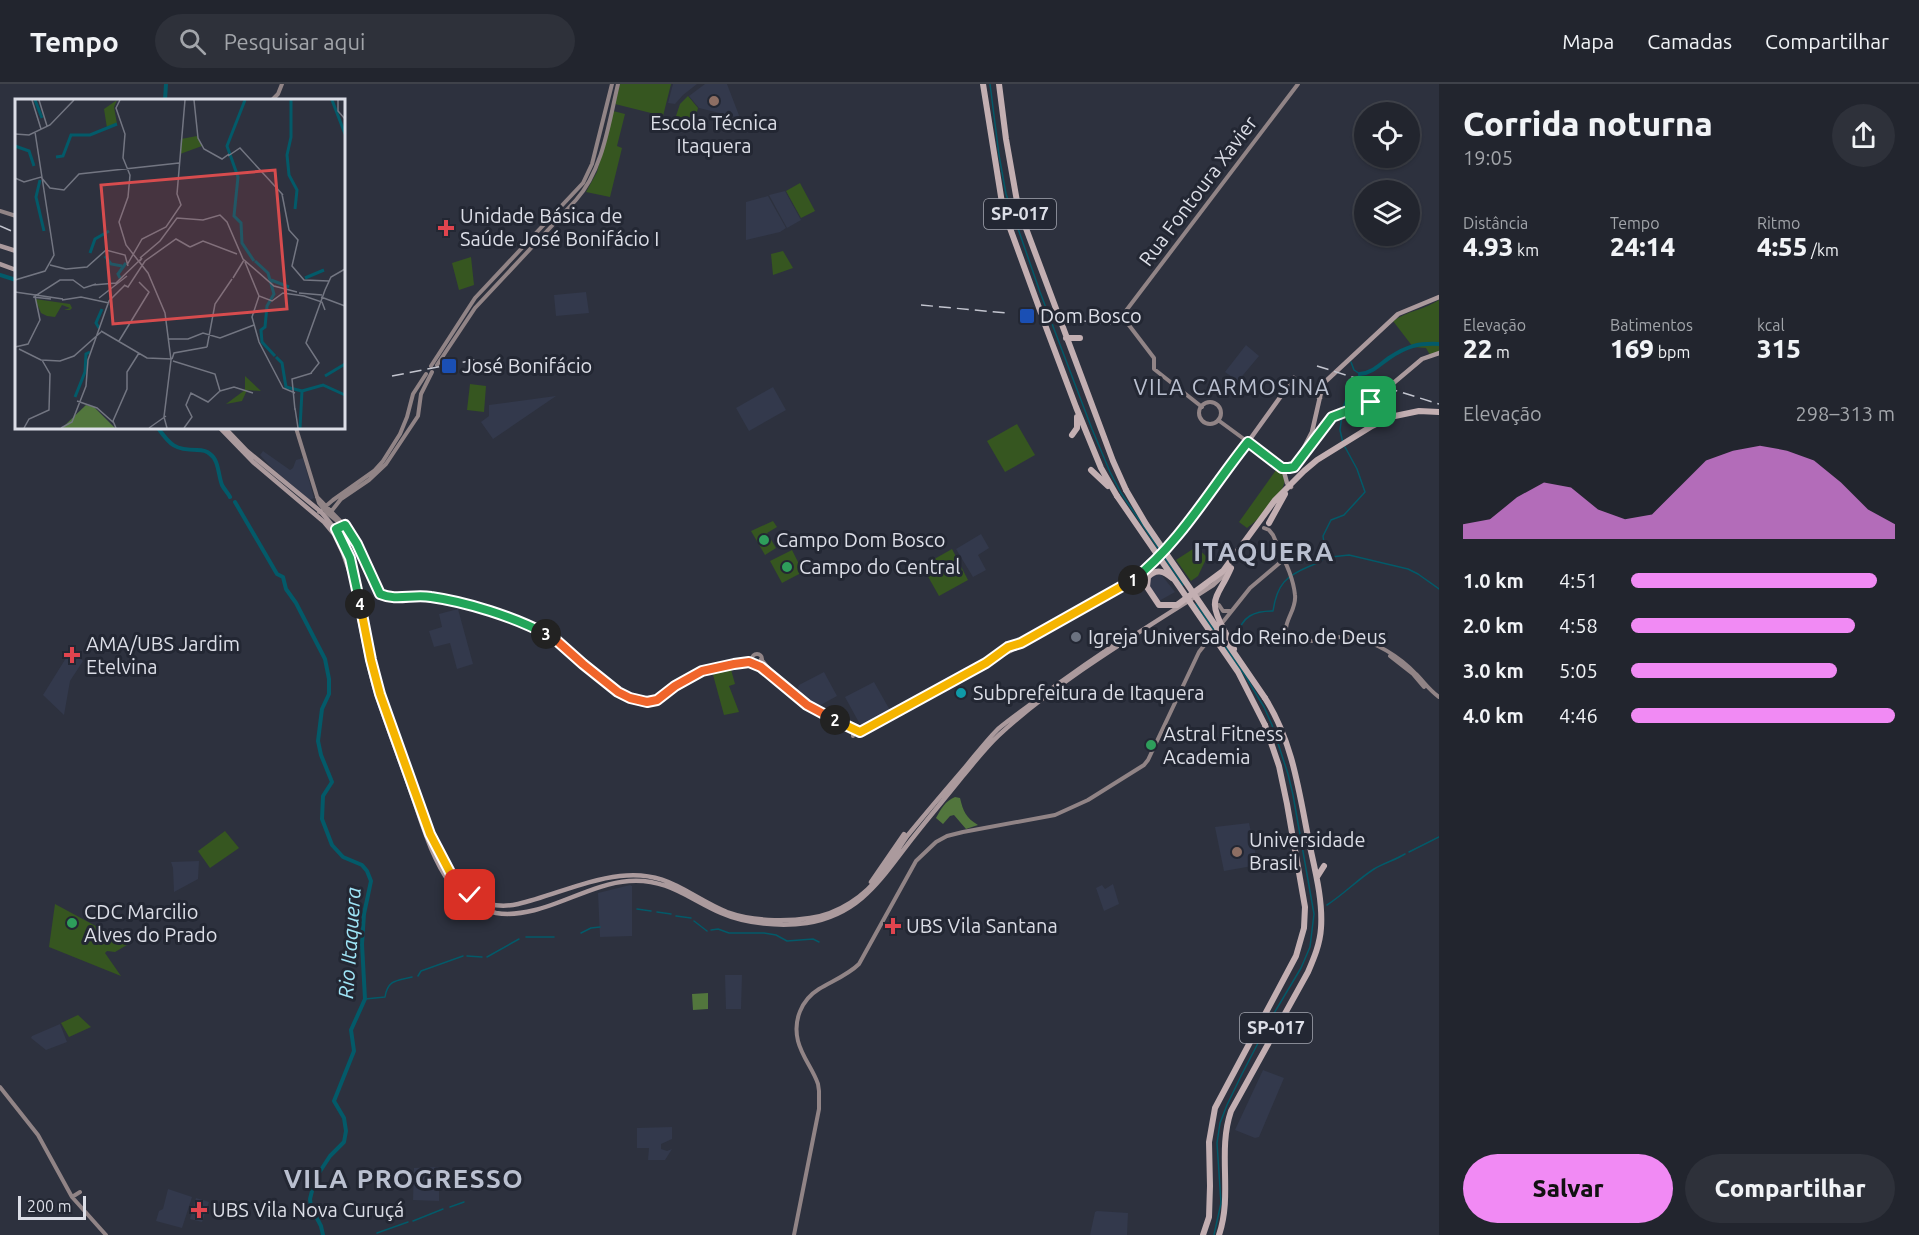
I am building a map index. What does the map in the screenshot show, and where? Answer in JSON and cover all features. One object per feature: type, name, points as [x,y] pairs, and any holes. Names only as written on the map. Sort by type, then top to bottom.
[{"type":"highway","name":"SP-017","points":[[983,84],[1003,209],[1041,313]]},
{"type":"highway","name":"SP-017","points":[[999,84],[1018,207],[1113,461],[1126,490],[1146,524],[1276,716],[1296,774],[1317,878],[1321,920],[1317,952],[1234,1102],[1226,1127],[1226,1206],[1219,1235]]},
{"type":"highway","name":"SP-017","points":[[1044,322],[1098,461],[1115,494],[1238,672],[1252,696],[1265,725],[1283,783],[1301,878],[1305,918],[1299,948],[1215,1108],[1209,1142],[1209,1217],[1203,1235]]},
{"type":"highway","points":[[1066,338],[1080,338]]},
{"type":"highway","points":[[1072,435],[1078,424],[1076,407]]},
{"type":"highway","points":[[1267,525],[1289,484],[1310,465],[1379,422],[1400,414],[1419,411],[1439,414]]},
{"type":"highway","points":[[1091,470],[1115,494]]},
{"type":"highway","points":[[1175,581],[1166,573],[1155,572],[1148,577],[1146,584],[1153,599],[1159,605],[1166,607],[1177,605],[1216,577],[1236,558],[1283,494]]},
{"type":"highway","points":[[1236,558],[1217,593],[1214,604],[1217,616],[1236,655]]},
{"type":"highway","points":[[1304,816],[1314,823]]},
{"type":"highway","points":[[1317,878],[1324,866]]},
{"type":"highway","points":[[1292,873],[1301,878]]},
{"type":"main road","points":[[273,99],[282,84]]},
{"type":"main road","points":[[430,366],[475,298],[579,189],[590,170],[612,84]]},
{"type":"main road","points":[[437,365],[475,308],[591,181],[618,84]]},
{"type":"main road","name":"Rua Fontoura Xavier","points":[[1202,407],[1154,369],[1154,358],[1122,316],[1298,84]]},
{"type":"main road","points":[[608,102],[613,105]]},
{"type":"main road","points":[[606,108],[613,105]]},
{"type":"main road","points":[[561,207],[560,211],[563,214]]},
{"type":"main road","points":[[0,211],[15,216]]},
{"type":"main road","points":[[0,246],[15,251]]},
{"type":"main road","points":[[0,264],[15,270]]},
{"type":"main road","points":[[1294,467],[1312,432],[1319,395],[1329,377],[1393,318],[1439,297]]},
{"type":"main road","points":[[1282,468],[1294,467],[1330,420],[1371,402],[1424,358],[1439,353]]},
{"type":"main road","points":[[329,512],[381,469],[419,413],[422,391],[432,372]]},
{"type":"main road","points":[[321,510],[379,466],[397,439],[407,417],[415,389],[426,374]]},
{"type":"main road","points":[[753,662],[807,705],[860,732],[1135,579],[1153,562],[1196,512],[1294,378],[1319,395]]},
{"type":"main road","points":[[410,402],[415,408],[420,403]]},
{"type":"main road","points":[[1210,403],[1217,405],[1220,412],[1218,420],[1210,424],[1204,422],[1199,414],[1202,407],[1210,403]]},
{"type":"main road","points":[[407,417],[414,413],[416,416],[414,422]]},
{"type":"main road","points":[[1218,420],[1282,468],[1289,484]]},
{"type":"main road","points":[[221,429],[253,462],[312,506],[329,512],[343,523],[357,544],[380,594],[390,598],[425,596],[441,598],[522,622],[556,640],[618,692],[647,702],[657,700],[696,674],[744,662],[760,662],[761,659]]},
{"type":"main road","points":[[226,429],[247,451],[312,506]]},
{"type":"main road","points":[[296,429],[321,510],[333,530],[349,567],[374,684],[427,839],[448,881],[459,894],[471,904],[492,912],[518,913],[616,883],[639,881],[673,888],[737,919],[793,925],[820,920],[844,911],[863,898],[887,869],[907,837],[998,729],[1060,682],[1213,585],[1231,568]]},
{"type":"main road","points":[[312,506],[317,497]]},
{"type":"main road","points":[[333,500],[336,504]]},
{"type":"main road","points":[[333,530],[343,523]]},
{"type":"main road","points":[[1267,525],[1290,576],[1296,602],[1286,626],[1287,636],[1299,642],[1333,638],[1359,641],[1388,655],[1413,674],[1429,692],[1439,698]]},
{"type":"main road","points":[[333,530],[343,541],[352,566],[380,694],[430,834],[453,878],[470,895],[490,903],[516,904],[609,878],[628,875],[674,883],[734,914],[767,919],[795,919],[817,917],[837,910],[867,890],[887,869],[894,868],[937,808],[999,734],[1107,652],[1177,605]]},
{"type":"main road","points":[[794,1235],[819,1109],[818,1084],[798,1042],[798,1017],[806,1000],[816,990],[856,966],[916,861],[936,842],[947,836],[963,832],[1055,815],[1088,800],[1144,765],[1197,654],[1250,588],[1283,560]]},
{"type":"main road","points":[[1219,605],[1225,612],[1233,609]]},
{"type":"main road","points":[[753,662],[756,655],[760,656],[780,683]]},
{"type":"main road","points":[[853,729],[853,736]]},
{"type":"main road","points":[[956,772],[970,762]]},
{"type":"main road","points":[[867,890],[904,834]]},
{"type":"main road","points":[[886,860],[887,869]]},
{"type":"main road","points":[[0,1087],[38,1135],[72,1197],[106,1235]]},
{"type":"main road","points":[[72,1197],[80,1192]]},
{"type":"shaded area","points":[[673,84],[697,84],[675,104],[668,103]]},
{"type":"shaded area","name":"Escola Técnica Itaquera","points":[[705,84],[727,84],[740,118],[699,108],[689,96]]},
{"type":"shaded area","points":[[785,191],[801,220],[787,228],[769,195]]},
{"type":"shaded area","points":[[768,196],[786,228],[780,232],[746,240],[746,202]]},
{"type":"shaded area","points":[[586,292],[589,313],[556,316],[554,295]]},
{"type":"shaded area","points":[[1246,345],[1259,356],[1238,381],[1225,372]]},
{"type":"shaded area","points":[[773,387],[786,410],[749,431],[736,408]]},
{"type":"shaded area","points":[[556,396],[493,439],[481,422],[489,416],[489,405]]},
{"type":"shaded area","points":[[263,451],[290,470],[296,460],[303,458],[314,498],[308,499],[271,467],[260,455]]},
{"type":"shaded area","points":[[981,534],[989,548],[978,555],[986,570],[973,577],[956,549]]},
{"type":"shaded area","points":[[1160,573],[1175,592],[1159,601],[1149,585],[1150,577]]},
{"type":"shaded area","points":[[458,609],[473,664],[457,669],[450,643],[434,647],[429,631],[442,627],[439,614]]},
{"type":"shaded area","points":[[71,650],[83,661],[70,681],[64,715],[43,695]]},
{"type":"shaded area","points":[[824,672],[837,696],[817,707],[806,701],[796,691],[799,685]]},
{"type":"shaded area","points":[[874,682],[891,712],[862,728],[845,697]]},
{"type":"shaded area","name":"Universidade Brasil","points":[[1249,823],[1258,865],[1224,871],[1215,827]]},
{"type":"shaded area","points":[[199,861],[198,879],[174,892],[171,862]]},
{"type":"shaded area","points":[[1113,884],[1119,904],[1104,911],[1096,888],[1102,885],[1105,889]]},
{"type":"shaded area","points":[[632,886],[632,936],[600,937],[598,893]]},
{"type":"shaded area","points":[[725,975],[742,975],[741,1009],[726,1009]]},
{"type":"shaded area","points":[[60,1024],[67,1042],[46,1050],[31,1038],[32,1036]]},
{"type":"shaded area","points":[[1263,1070],[1284,1078],[1259,1137],[1255,1138],[1235,1130]]},
{"type":"shaded area","points":[[672,1127],[672,1139],[661,1144],[661,1149],[667,1151],[672,1149],[665,1160],[648,1160],[649,1148],[637,1148],[637,1128]]},
{"type":"shaded area","points":[[439,1167],[439,1201],[413,1200],[414,1168]]},
{"type":"shaded area","points":[[168,1189],[192,1197],[182,1228],[156,1221],[159,1211],[163,1209]]},
{"type":"shaded area","name":"UBS Vila Nova Curuçá","points":[[196,1198],[209,1202],[202,1222],[190,1219]]},
{"type":"shaded area","points":[[1097,1211],[1128,1213],[1127,1235],[1090,1235]]},
{"type":"green space","points":[[620,84],[671,84],[663,116],[615,104]]},
{"type":"green space","points":[[688,96],[698,108],[693,127],[674,122],[680,104]]},
{"type":"green space","points":[[613,111],[625,114],[617,146],[622,148],[610,197],[586,192],[597,172]]},
{"type":"green space","points":[[800,183],[815,211],[801,218],[786,191]]},
{"type":"green space","points":[[783,251],[793,268],[773,275],[771,254]]},
{"type":"green space","points":[[471,257],[474,285],[459,290],[452,263]]},
{"type":"green space","points":[[1439,300],[1439,353],[1430,355],[1426,348],[1413,347],[1393,321]]},
{"type":"green space","points":[[470,384],[486,386],[484,412],[467,410]]},
{"type":"green space","points":[[1017,424],[1035,455],[1005,472],[987,441]]},
{"type":"green space","points":[[1279,466],[1285,481],[1282,489],[1268,508],[1247,528],[1239,522]]},
{"type":"green space","name":"Campo Dom Bosco","points":[[773,521],[777,527],[767,533],[776,548],[765,555],[751,531]]},
{"type":"green space","points":[[1196,547],[1207,557],[1198,576],[1191,581],[1176,560]]},
{"type":"green space","points":[[952,549],[968,580],[939,596],[922,566]]},
{"type":"green space","name":"Campo do Central","points":[[792,550],[803,572],[782,583],[770,561]]},
{"type":"green space","points":[[730,666],[735,684],[729,686],[739,712],[724,715],[712,671]]},
{"type":"green space","points":[[955,797],[960,798],[966,814],[978,825],[966,829],[954,815],[943,824],[936,818],[946,803]]},
{"type":"green space","points":[[225,831],[239,848],[210,868],[198,851]]},
{"type":"green space","name":"CDC Marcilio Alves do Prado","points":[[55,904],[127,943],[115,952],[105,953],[121,976],[49,947]]},
{"type":"green space","points":[[708,993],[708,1009],[693,1010],[692,994]]},
{"type":"green space","points":[[78,1015],[91,1027],[69,1037],[61,1023]]},
{"type":"waterway","points":[[165,99],[166,84]]},
{"type":"waterway","points":[[990,84],[1006,194],[1092,429],[1121,493],[1183,585]]},
{"type":"waterway","points":[[0,275],[15,280]]},
{"type":"waterway","points":[[1360,374],[1372,370],[1407,348],[1439,344]]},
{"type":"waterway","points":[[1342,411],[1349,390],[1360,374],[1354,370],[1351,362]]},
{"type":"waterway","points":[[1342,415],[1340,430],[1343,443]]},
{"type":"waterway","name":"Rio Itaquera","points":[[159,429],[166,439],[178,448],[202,450],[213,457],[222,485],[230,497]]},
{"type":"waterway","points":[[1239,639],[1237,636],[1239,629],[1246,619],[1260,612],[1273,611],[1277,594],[1284,582],[1326,556],[1323,536],[1331,520],[1344,515],[1365,492],[1357,469],[1345,447]]},
{"type":"waterway","name":"Rio Itaquera","points":[[235,502],[277,574],[283,577],[286,589],[296,603],[325,659],[329,694],[322,709],[318,741],[332,782],[323,796],[322,819],[332,845],[343,857],[362,865],[371,881],[364,914],[362,944],[365,999],[351,1030],[354,1051],[334,1101],[344,1118],[346,1131],[344,1142],[330,1156],[315,1179],[310,1199],[323,1235]]},
{"type":"waterway","points":[[1326,556],[1349,555],[1408,569],[1439,589]]},
{"type":"waterway","points":[[1196,604],[1246,677],[1272,725],[1293,795],[1314,914],[1310,947],[1301,968],[1270,1020],[1220,1123],[1217,1143],[1221,1203],[1214,1235]]},
{"type":"waterway","points":[[1409,852],[1439,837]]},
{"type":"waterway","points":[[1327,905],[1374,869],[1405,854]]},
{"type":"waterway","points":[[637,909],[651,911]]},
{"type":"waterway","points":[[657,912],[671,914]]},
{"type":"waterway","points":[[676,916],[691,918]]},
{"type":"waterway","points":[[694,921],[707,931]]},
{"type":"waterway","points":[[581,933],[600,927]]},
{"type":"waterway","points":[[711,930],[718,929],[729,933],[764,933],[776,935],[787,941],[813,939],[819,942]]},
{"type":"waterway","points":[[526,937],[554,937]]},
{"type":"waterway","points":[[487,957],[519,939]]},
{"type":"waterway","points":[[418,976],[421,971],[463,956]]},
{"type":"waterway","points":[[467,956],[482,957]]},
{"type":"waterway","points":[[365,999],[385,997],[391,984],[412,977]]},
{"type":"waterway","points":[[450,1207],[464,1202]]},
{"type":"waterway","points":[[413,1221],[443,1209]]},
{"type":"waterway","points":[[377,1233],[408,1222]]},
{"type":"railway","points":[[0,226],[15,233]]},
{"type":"railway","points":[[921,305],[1006,313]]},
{"type":"railway","points":[[1056,318],[1111,324]]},
{"type":"railway","points":[[392,376],[479,359]]},
{"type":"railway","points":[[1317,366],[1439,404]]},
{"type":"place","name":"Escola Técnica Itaquera","points":[[714,101]]},
{"type":"place","name":"Unidade Básica de Saúde José Bonifácio I","points":[[446,228]]},
{"type":"place","name":"Dom Bosco","points":[[1027,316]]},
{"type":"place","name":"José Bonifácio","points":[[449,366]]},
{"type":"place","name":"Campo Dom Bosco","points":[[764,540]]},
{"type":"place","name":"Campo do Central","points":[[787,567]]},
{"type":"place","name":"Igreja Universal do Reino de Deus","points":[[1076,637]]},
{"type":"place","name":"AMA/UBS Jardim Etelvina","points":[[72,655]]},
{"type":"place","name":"Subprefeitura de Itaquera","points":[[961,693]]},
{"type":"place","name":"Astral Fitness Academia","points":[[1151,745]]},
{"type":"place","name":"Universidade Brasil","points":[[1237,852]]},
{"type":"place","name":"CDC Marcilio Alves do Prado","points":[[72,923]]},
{"type":"place","name":"UBS Vila Santana","points":[[893,926]]},
{"type":"place","name":"UBS Vila Nova Curuçá","points":[[199,1210]]},
{"type":"district","name":"VILA CARMOSINA","points":[[1232,387]]},
{"type":"district","name":"ITAQUERA","points":[[1264,552]]},
{"type":"district","name":"VILA PROGRESSO","points":[[404,1179]]},
{"type":"route","points":[[470,895],[453,878],[433,843],[380,694],[350,558],[336,529],[345,525],[350,531],[380,594],[390,598],[425,596],[441,598],[522,622],[556,640],[624,696],[647,702],[657,700],[687,678],[702,671],[744,662],[753,663],[761,667],[802,702],[860,732],[986,663],[1008,647],[1021,643],[1135,579],[1181,531],[1248,442],[1282,468],[1294,467],[1332,417],[1371,402]]}]
